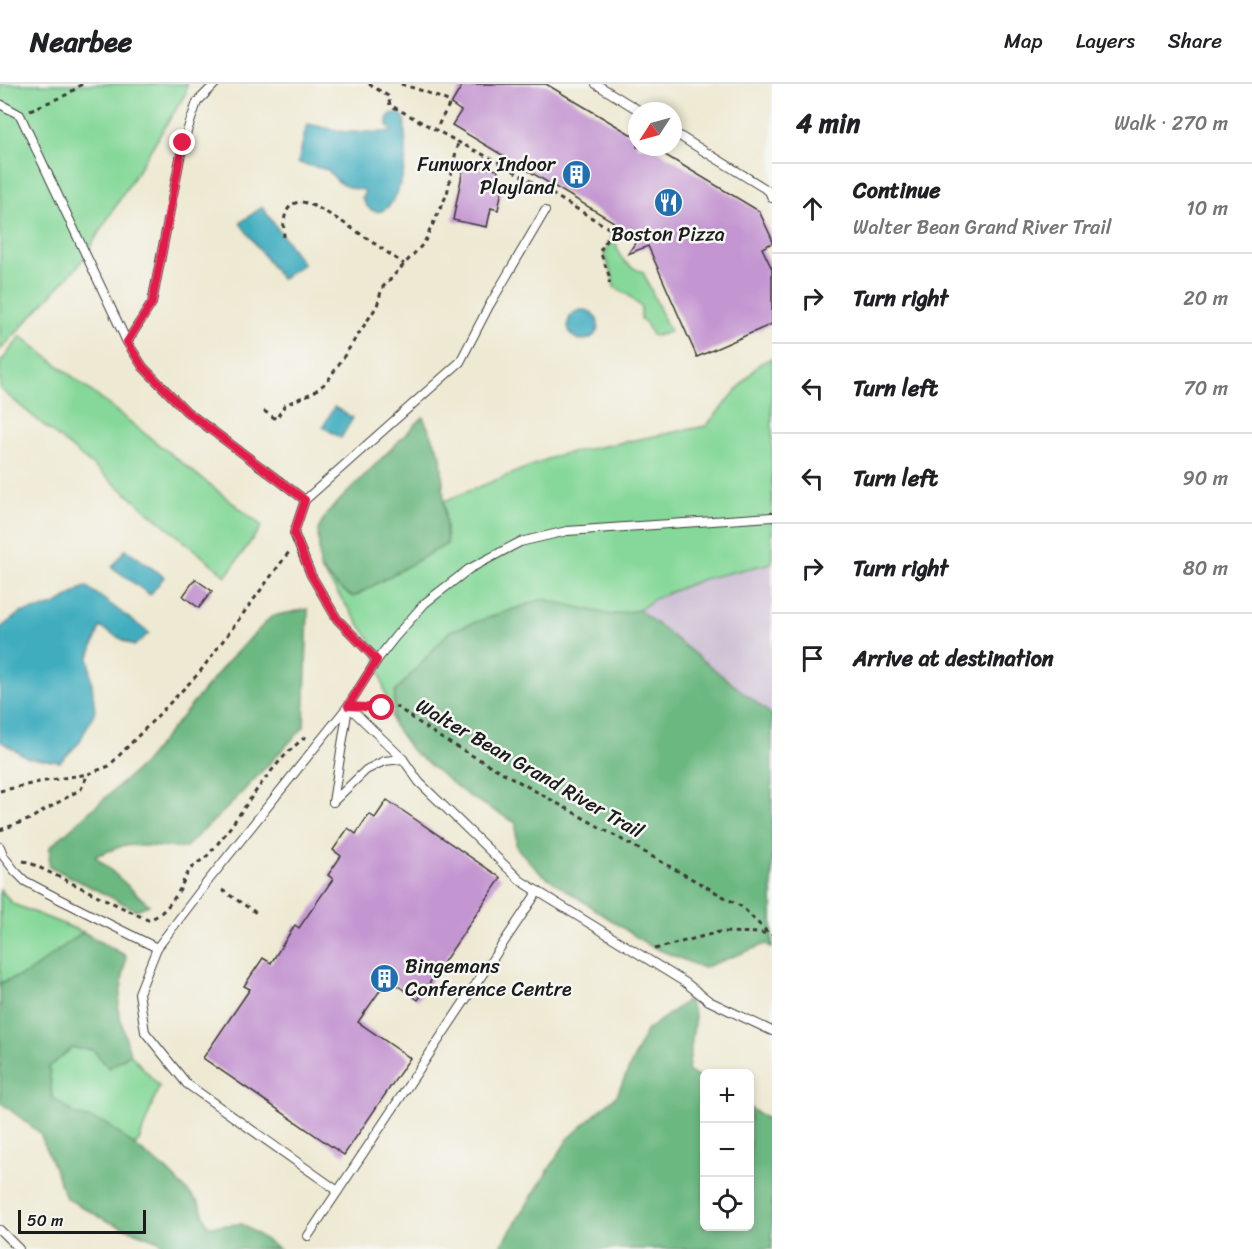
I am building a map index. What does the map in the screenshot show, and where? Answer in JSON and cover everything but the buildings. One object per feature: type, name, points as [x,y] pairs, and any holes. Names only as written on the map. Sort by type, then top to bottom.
[{"type":"lane","points":[[127,342],[152,303],[183,143],[197,102],[215,84]]},
{"type":"lane","points":[[596,84],[628,104]]},
{"type":"lane","points":[[0,104],[20,115],[127,342],[143,367],[186,411],[305,500]]},
{"type":"lane","points":[[682,138],[769,191],[772,198]]},
{"type":"lane","points":[[377,660],[337,619],[311,575],[294,533],[305,500],[460,362],[489,306],[545,211]]},
{"type":"lane","points":[[338,1191],[187,1084],[145,1032],[139,993],[157,948],[348,706],[377,660],[395,637],[425,603],[469,569],[520,542],[567,531],[772,517]]},
{"type":"lane","points":[[348,706],[403,759],[419,782],[521,881],[686,983],[709,1000],[772,1030]]},
{"type":"lane","points":[[348,706],[333,802],[366,770],[384,761],[403,759]]},
{"type":"lane","points":[[0,847],[4,857],[25,880],[157,948]]},
{"type":"lane","points":[[308,1236],[538,891]]},
{"type":"lane","points":[[0,1230],[19,1249]]},
{"type":"path","points":[[20,115],[68,94],[82,84]]},
{"type":"path","points":[[369,84],[388,96],[390,105],[502,164],[612,231],[600,251],[610,278],[609,284]]},
{"type":"path","points":[[401,84],[448,102],[449,105],[436,129]]},
{"type":"path","points":[[264,411],[276,418],[285,405],[314,392],[327,382],[377,306],[382,288],[424,243],[447,194],[458,142]]},
{"type":"path","points":[[284,237],[285,212],[297,202],[304,202],[333,215],[404,264]]},
{"type":"path","points":[[0,791],[88,774],[108,766],[199,673],[297,541]]},
{"type":"path","name":"Walter Bean Grand River Trail","points":[[348,706],[397,707],[441,738],[742,906],[770,934]]},
{"type":"path","points":[[4,857],[28,862],[148,920],[156,918],[179,891],[191,869],[207,856],[278,763],[311,733]]},
{"type":"path","points":[[0,830],[28,820],[81,789],[88,774]]},
{"type":"path","points":[[191,869],[198,874]]},
{"type":"path","points":[[222,890],[258,914]]},
{"type":"path","points":[[638,954],[719,932],[770,934]]},
{"type":"shaded area","points":[[772,563],[772,715],[639,610],[656,598],[703,579]]},
{"type":"green space","points":[[0,84],[187,84],[186,93],[79,265],[0,350]]},
{"type":"green space","points":[[612,239],[616,241],[618,252],[624,261],[643,272],[670,332],[652,335],[646,323],[641,319],[641,307],[627,294],[614,287],[604,254]]},
{"type":"green space","points":[[21,336],[262,526],[226,576],[0,389],[0,363]]},
{"type":"green space","points":[[772,358],[772,563],[703,579],[656,598],[639,610],[611,615],[543,599],[395,692],[393,724],[372,642],[320,568],[338,587],[447,544],[444,501],[558,455],[706,426],[759,364]]},
{"type":"green space","points":[[423,417],[441,456],[447,544],[353,597],[338,587],[320,568],[318,530],[327,513]]},
{"type":"green space","points":[[543,599],[611,615],[639,610],[772,715],[772,948],[766,944],[703,968],[650,946],[539,872],[516,847],[516,823],[467,795],[412,751],[393,724],[395,692],[450,631]]},
{"type":"green space","points":[[308,609],[304,727],[229,806],[185,848],[125,845],[95,856],[149,905],[136,910],[49,866],[50,847],[142,765],[228,661],[272,616]]},
{"type":"green space","points":[[0,889],[13,904],[83,932],[28,973],[0,983]]},
{"type":"green space","points":[[83,932],[126,956],[118,1009],[130,1054],[109,1068],[93,1050],[72,1048],[49,1067],[52,1097],[77,1115],[105,1123],[165,1169],[199,1203],[208,1226],[242,1224],[279,1249],[166,1249],[159,1241],[107,1221],[66,1198],[40,1133],[0,1102],[0,983],[28,973]]},
{"type":"green space","points":[[688,1000],[695,1016],[688,1071],[700,1078],[700,1231],[754,1231],[754,1111],[772,1122],[772,1249],[499,1249],[568,1139],[617,1095],[646,1031]]},
{"type":"green space","points":[[72,1048],[93,1050],[109,1068],[130,1054],[159,1086],[139,1141],[134,1146],[105,1123],[77,1115],[52,1097],[49,1067]]},
{"type":"water","points":[[397,113],[405,120],[404,170],[394,199],[382,211],[368,208],[362,197],[364,190],[343,185],[328,170],[298,163],[307,124],[346,132],[392,132],[387,125],[387,119],[391,114]]},
{"type":"water","points":[[262,207],[303,264],[281,279],[240,223]]},
{"type":"water","points":[[583,310],[594,314],[598,325],[594,336],[583,340],[572,336],[568,325],[572,314]]},
{"type":"water","points":[[334,407],[353,418],[341,438],[323,427]]},
{"type":"water","points":[[126,549],[164,577],[150,595],[112,567]]},
{"type":"water","points":[[86,586],[149,633],[134,646],[100,627],[89,657],[95,711],[79,743],[60,762],[28,758],[0,741],[0,628],[20,613],[55,605]]},
{"type":"place","name":"Funworx Indoor Playland","points":[[576,175]]},
{"type":"place","name":"Boston Pizza","points":[[668,203]]},
{"type":"place","name":"Bingemans Conference Centre","points":[[384,978]]},
{"type":"route","points":[[183,143],[152,303],[127,342],[143,367],[186,411],[305,500],[294,533],[311,575],[337,619],[377,660],[348,706],[382,708]]}]
